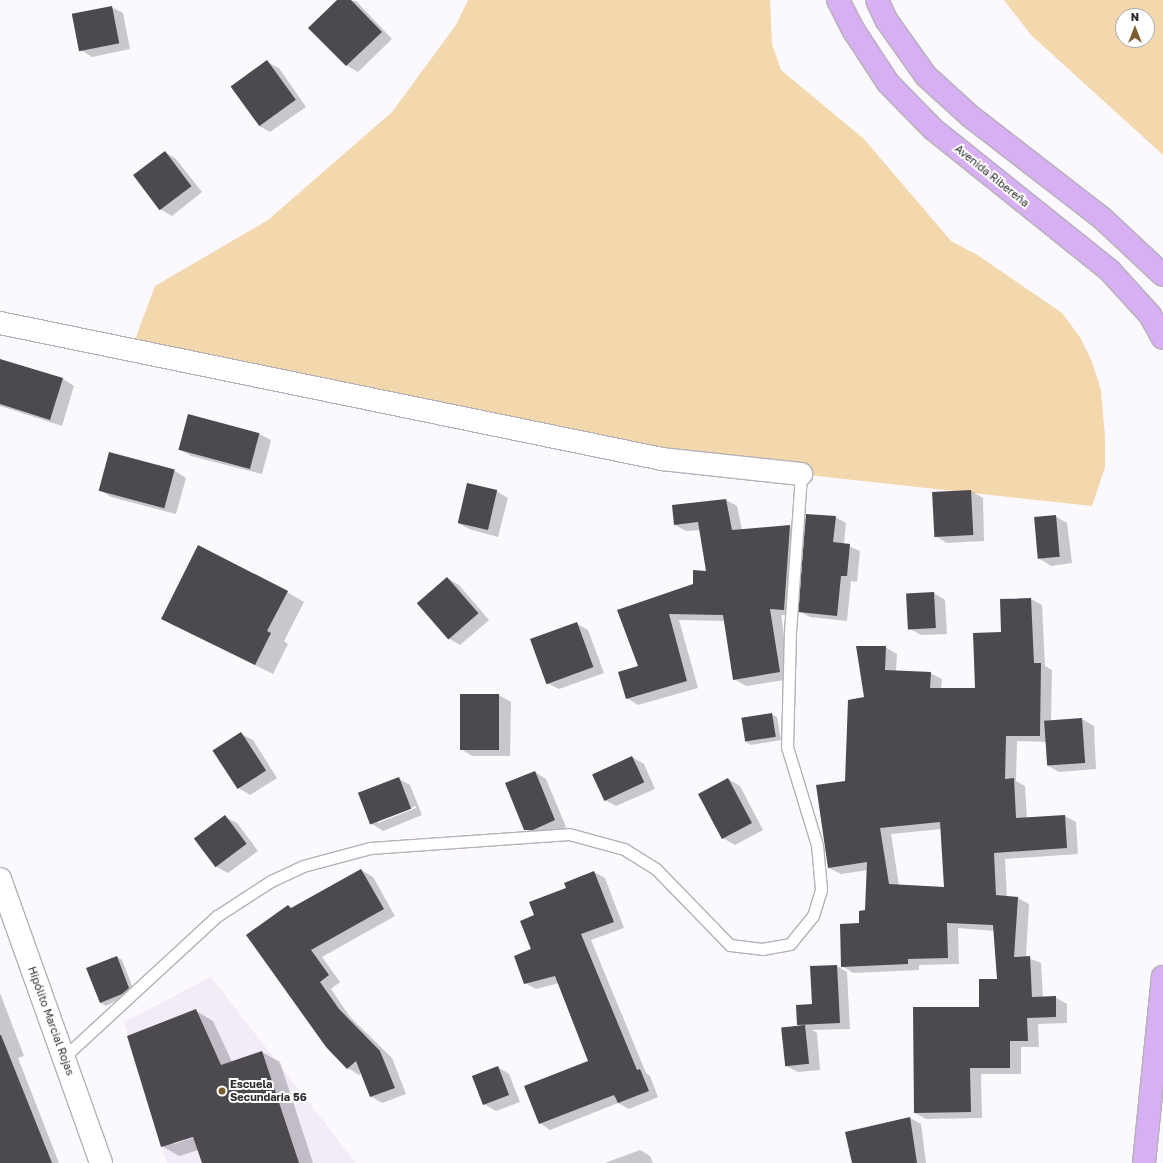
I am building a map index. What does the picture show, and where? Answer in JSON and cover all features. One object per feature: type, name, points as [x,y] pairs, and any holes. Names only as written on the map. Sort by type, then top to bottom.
[{"type":"main road","name":"Avenida Ribereña","points":[[838,0],[854,31],[888,83],[933,129],[1110,271],[1150,315],[1163,338]]},
{"type":"main road","points":[[877,0],[887,21],[926,76],[970,116],[1102,218],[1163,275]]},
{"type":"main road","points":[[1144,1163],[1163,977]]},
{"type":"street","points":[[0,323],[662,460],[801,474]]},
{"type":"street","name":"Hipólito Marcial Rojas","points":[[1,887],[64,1057],[101,1163]]},
{"type":"lane","points":[[64,1057],[217,916],[271,881],[303,866],[370,848],[569,834],[624,849],[656,869],[730,945],[762,950],[790,944],[813,916],[821,889],[817,844],[787,748],[790,632],[801,474]]},
{"type":"shaded area","points":[[468,0],[770,0],[772,44],[781,70],[864,139],[951,241],[979,256],[1062,313],[1080,337],[1092,362],[1101,390],[1105,437],[1105,467],[1092,506],[662,459],[131,350],[155,286],[268,220],[392,112],[456,25]]},
{"type":"shaded area","points":[[1004,0],[1163,0],[1163,155],[1031,35]]},
{"type":"shaded area","name":"Escuela Secundaria 56","points":[[211,977],[356,1163],[167,1163],[124,1022]]},
{"type":"building","points":[[337,0],[351,0],[382,32],[346,66],[308,28]]},
{"type":"building","points":[[112,6],[119,43],[79,51],[72,14]]},
{"type":"building","points":[[267,60],[296,100],[259,126],[231,86]]},
{"type":"building","points":[[165,151],[191,186],[160,210],[133,175]]},
{"type":"building","points":[[0,359],[63,378],[50,420],[0,404]]},
{"type":"building","points":[[188,414],[259,433],[250,469],[178,450]]},
{"type":"building","points":[[109,452],[175,470],[164,508],[99,491]]},
{"type":"building","points":[[467,483],[497,490],[488,530],[458,523]]},
{"type":"building","points":[[971,490],[973,535],[934,537],[932,492]]},
{"type":"building","points":[[726,499],[732,530],[790,525],[784,610],[770,609],[780,672],[733,680],[723,615],[669,614],[687,681],[626,699],[618,672],[638,666],[617,610],[693,584],[693,570],[706,571],[698,522],[674,525],[672,505]]},
{"type":"building","points":[[806,514],[836,516],[833,542],[850,544],[847,576],[841,576],[837,616],[798,612]]},
{"type":"building","points":[[1056,515],[1060,557],[1038,559],[1034,517]]},
{"type":"building","points":[[198,545],[288,591],[267,631],[271,633],[255,665],[161,619]]},
{"type":"building","points":[[447,577],[478,613],[448,639],[417,603]]},
{"type":"building","points":[[934,592],[936,628],[908,629],[906,593]]},
{"type":"building","points":[[1031,598],[1034,663],[1041,663],[1040,736],[1006,736],[1005,779],[1014,778],[1016,818],[1065,815],[1067,848],[994,853],[996,895],[1018,897],[1014,957],[1030,956],[1032,997],[1056,996],[1056,1017],[1027,1018],[1028,1041],[1010,1041],[1010,1068],[970,1068],[971,1112],[914,1113],[913,1007],[979,1007],[979,979],[997,979],[993,925],[947,923],[948,958],[908,959],[908,964],[841,967],[840,924],[859,923],[859,911],[865,910],[867,862],[828,868],[816,785],[845,781],[848,700],[864,697],[856,646],[886,646],[885,670],[931,672],[930,688],[975,688],[973,633],[1001,632],[1000,599]],"holes":[[[940,822],[944,887],[889,884],[880,828]]]},
{"type":"building","points":[[577,622],[593,667],[546,684],[530,639]]},
{"type":"building","points":[[460,694],[499,694],[499,750],[460,750]]},
{"type":"building","points":[[772,713],[776,737],[745,742],[741,718]]},
{"type":"building","points":[[1082,718],[1085,763],[1047,766],[1044,721]]},
{"type":"building","points":[[241,732],[266,771],[238,789],[212,751]]},
{"type":"building","points":[[632,756],[644,782],[604,801],[592,775]]},
{"type":"building","points":[[535,771],[555,820],[533,830],[524,830],[505,783]]},
{"type":"building","points":[[399,777],[411,809],[370,825],[358,793]]},
{"type":"building","points":[[728,778],[752,823],[722,839],[698,794]]},
{"type":"building","points":[[225,815],[247,844],[216,867],[194,838]]},
{"type":"building","points":[[361,869],[384,909],[311,950],[329,975],[320,982],[339,1009],[380,1051],[395,1088],[370,1097],[356,1061],[347,1069],[326,1047],[246,935],[288,905],[291,908]]},
{"type":"building","points":[[594,871],[614,922],[581,934],[637,1070],[640,1069],[649,1091],[618,1103],[614,1095],[539,1124],[524,1086],[588,1061],[555,976],[524,984],[514,956],[531,949],[520,921],[534,915],[529,902],[566,888],[564,883]]},
{"type":"building","points":[[117,956],[129,988],[122,994],[100,1003],[86,968]]},
{"type":"building","points":[[837,965],[840,1023],[797,1025],[796,1005],[812,1004],[810,966]]},
{"type":"building","name":"Escuela Secundaria 56","points":[[196,1009],[221,1065],[262,1051],[299,1163],[202,1163],[193,1137],[161,1147],[127,1036]]},
{"type":"building","points":[[805,1025],[809,1064],[785,1066],[781,1028]]},
{"type":"building","points":[[1,1035],[52,1163],[0,1163]]},
{"type":"building","points":[[498,1066],[509,1095],[483,1105],[472,1076]]},
{"type":"building","points":[[910,1117],[917,1163],[852,1163],[845,1132]]},
{"type":"place","name":"Escuela Secundaria 56","points":[[222,1091]]}]
